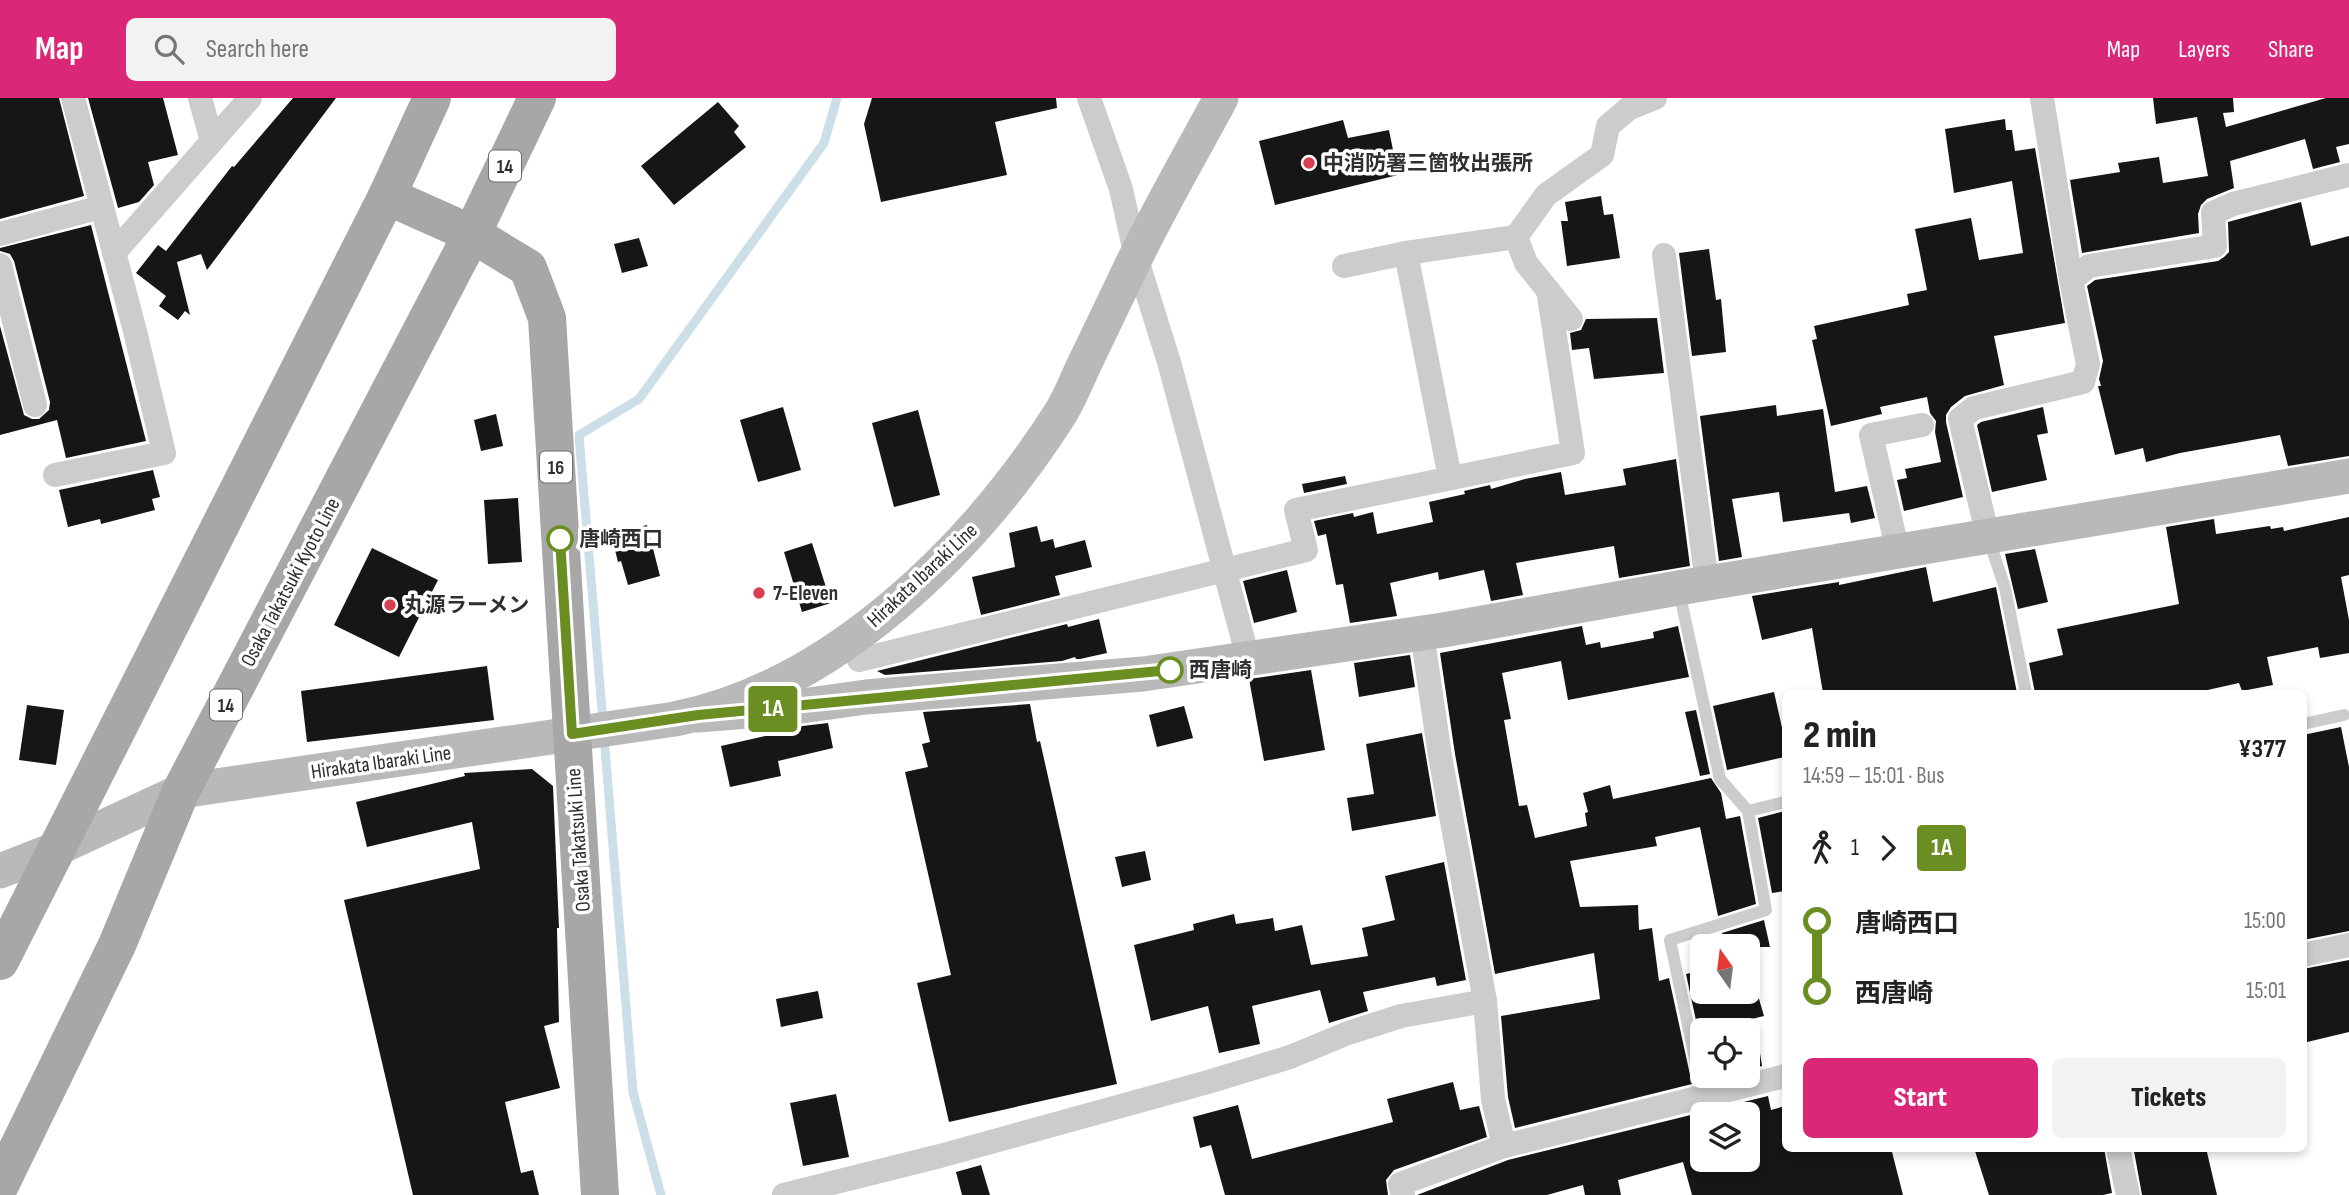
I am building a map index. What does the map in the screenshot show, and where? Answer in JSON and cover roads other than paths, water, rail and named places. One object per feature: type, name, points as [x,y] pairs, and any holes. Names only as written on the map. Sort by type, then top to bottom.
[{"type":"main road","points":[[0,961],[387,196],[432,98]]},
{"type":"main road","name":"Osaka Takatsuki Kyoto Line","points":[[0,1185],[117,945],[181,791],[472,234],[537,98]]},
{"type":"main road","name":"Osaka Takatsuki Line","points":[[387,196],[472,234],[528,268],[547,318],[600,1195]]},
{"type":"street","points":[[55,475],[164,453],[73,98]]},
{"type":"street","points":[[200,98],[212,141]]},
{"type":"street","points":[[114,253],[250,98]]},
{"type":"street","points":[[1089,98],[1121,189],[1136,257],[1169,362],[1248,658]]},
{"type":"street","name":"Hirakata Ibaraki Line","points":[[0,871],[56,849],[181,791],[698,715],[783,682],[856,648],[877,621],[946,558],[1011,486],[1062,412],[1136,257],[1220,98]]},
{"type":"street","points":[[1344,266],[1406,253],[1516,237],[1546,195],[1602,155],[1608,126],[1628,109],[1655,98]]},
{"type":"street","points":[[1988,537],[1961,419],[1974,408],[2083,382],[2088,364],[2071,280],[2042,98]]},
{"type":"street","points":[[2071,280],[2089,266],[2215,246],[2213,213],[2233,204],[2349,175]]},
{"type":"street","points":[[0,234],[102,207]]},
{"type":"street","points":[[1516,237],[1526,263],[1571,318]]},
{"type":"street","points":[[1406,253],[1450,478]]},
{"type":"street","points":[[1664,255],[1692,585]]},
{"type":"street","points":[[0,265],[35,405]]},
{"type":"street","points":[[866,697],[856,648],[1306,550],[1296,510],[1573,453],[1548,290]]},
{"type":"street","points":[[1898,552],[1871,435],[1922,425]]},
{"type":"street","points":[[698,715],[787,708],[866,697],[1143,674],[1422,633],[1692,585],[2349,476]]},
{"type":"street","points":[[1422,633],[1440,756],[1485,1001],[1493,1099],[1504,1146]]},
{"type":"street","points":[[2307,954],[2349,945]]},
{"type":"street","points":[[784,1195],[940,1156],[1208,1082],[1290,1057],[1348,1032],[1401,1016],[1485,1001]]},
{"type":"street","points":[[1403,1195],[1400,1184],[1504,1146],[1782,1077]]},
{"type":"street","points":[[2119,1152],[2128,1195]]},
{"type":"lane","points":[[1988,537],[2005,588],[2025,690]]},
{"type":"lane","points":[[1692,585],[1720,779],[1748,811],[1766,910],[1670,940],[1703,1096]]},
{"type":"lane","points":[[2307,723],[2344,715]]},
{"type":"lane","points":[[1748,811],[1782,803]]},
{"type":"waterway","points":[[603,722],[579,435],[639,399],[824,143],[837,98]]},
{"type":"waterway","points":[[604,736],[633,1092],[661,1195]]},
{"type":"place","name":"中消防署三箇牧出張所","points":[[1309,163]]},
{"type":"place","name":"唐崎西口","points":[[560,539]]},
{"type":"place","name":"7-Eleven","points":[[759,593]]},
{"type":"place","name":"丸源ラーメン","points":[[390,605]]},
{"type":"place","name":"西唐崎","points":[[1170,670]]}]
